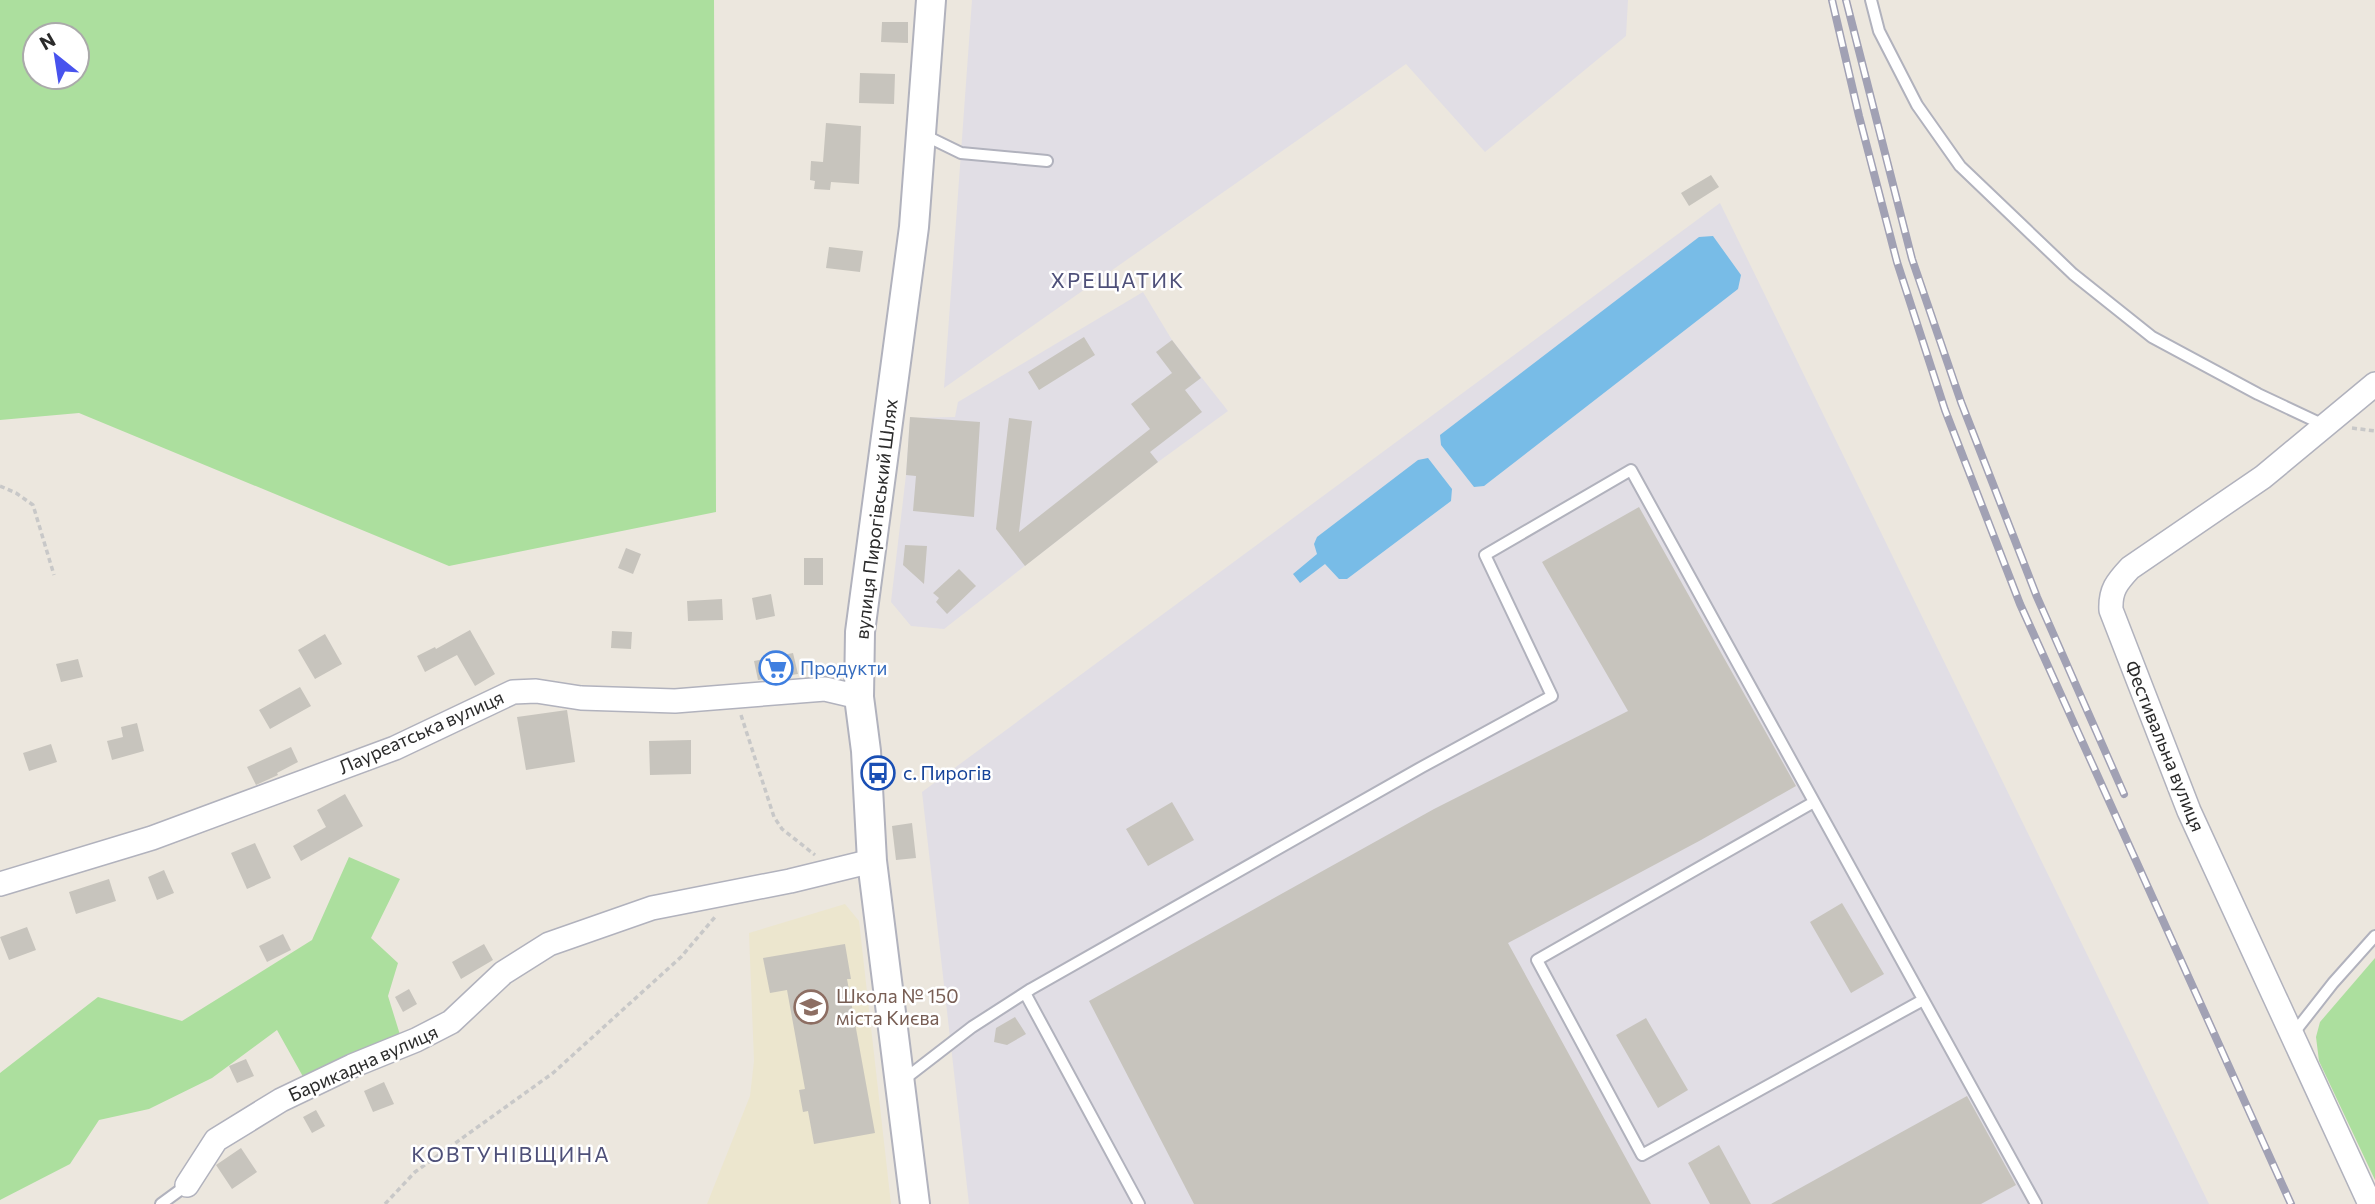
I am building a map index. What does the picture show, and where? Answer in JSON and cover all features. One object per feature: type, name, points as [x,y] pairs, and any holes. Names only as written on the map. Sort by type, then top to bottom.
[{"type":"street","name":"вулиця Пирогівський Шлях","points":[[915,1204],[872,861],[866,751],[859,697],[860,632],[914,227],[931,0]]},
{"type":"street","name":"Фестивальна вулиця","points":[[2370,1204],[2189,811],[2111,610],[2110,596],[2116,582],[2130,568],[2263,477],[2375,384]]},
{"type":"street","name":"Лауреатська вулиця","points":[[0,884],[152,838],[395,748],[513,692],[536,691],[581,698],[675,701],[825,689],[859,697]]},
{"type":"street","name":"Барикадна вулиця","points":[[187,1185],[216,1140],[281,1100],[451,1023],[503,973],[549,944],[652,908],[872,861]]},
{"type":"lane","points":[[1871,0],[1879,32],[1917,105],[1960,166],[2073,274],[2152,337],[2258,394],[2326,426]]},
{"type":"lane","points":[[921,134],[961,153],[1047,162]]},
{"type":"lane","points":[[900,1083],[972,1027],[1025,992],[1552,696],[1485,555],[1631,470],[2036,1204]]},
{"type":"lane","points":[[1814,802],[1537,960],[1642,1155],[1923,1000]]},
{"type":"lane","points":[[2293,1034],[2375,936]]},
{"type":"lane","points":[[1025,992],[1139,1204]]},
{"type":"lane","points":[[161,1204],[187,1185]]},
{"type":"path","points":[[0,486],[33,505],[54,575]]},
{"type":"path","points":[[735,696],[774,817],[782,829],[835,870]]},
{"type":"path","points":[[385,1204],[415,1172],[553,1073],[681,957],[737,891]]},
{"type":"shaded area","points":[[972,0],[1628,0],[1626,36],[1485,152],[1406,64],[944,388]]},
{"type":"shaded area","points":[[1720,203],[2209,1204],[969,1204],[922,792]]},
{"type":"shaded area","points":[[1143,292],[1172,340],[1228,411],[1158,462],[944,629],[911,626],[891,602],[910,418],[955,417],[958,402]]},
{"type":"shaded area","name":"Школа № 150 міста Києва","points":[[845,904],[859,921],[891,1204],[707,1204],[750,1096],[754,1061],[749,933]]},
{"type":"green space","points":[[0,0],[714,0],[716,512],[449,566],[79,413],[0,420]]},
{"type":"green space","points":[[349,857],[400,879],[371,938],[398,963],[388,996],[401,1038],[306,1082],[277,1030],[212,1078],[149,1109],[99,1120],[70,1164],[0,1200],[0,1073],[98,997],[182,1021],[312,940]]},
{"type":"green space","points":[[2375,958],[2375,1180],[2319,1061],[2316,1037],[2320,1022]]},
{"type":"water","points":[[1713,236],[1741,275],[1738,289],[1484,486],[1474,487],[1441,445],[1440,435],[1699,237]]},
{"type":"water","points":[[1428,458],[1452,489],[1451,501],[1347,579],[1339,579],[1325,564],[1300,583],[1293,574],[1317,554],[1314,544],[1317,537],[1418,460]]},
{"type":"building","points":[[882,22],[908,22],[908,43],[881,42]]},
{"type":"building","points":[[860,73],[895,74],[894,104],[859,103]]},
{"type":"building","points":[[826,123],[861,126],[859,184],[831,182],[830,190],[814,189],[815,181],[810,180],[811,161],[823,162]]},
{"type":"building","points":[[1711,175],[1719,187],[1689,206],[1681,193]]},
{"type":"building","points":[[829,247],[863,251],[860,272],[826,268]]},
{"type":"building","points":[[1084,337],[1095,355],[1039,390],[1028,372]]},
{"type":"building","points":[[1172,340],[1201,378],[1185,390],[1202,412],[1150,452],[1158,462],[1025,566],[996,529],[1009,418],[1032,421],[1019,532],[1150,429],[1131,404],[1172,373],[1156,352]]},
{"type":"building","points":[[910,417],[980,422],[974,517],[913,511],[916,476],[906,475]]},
{"type":"building","points":[[1639,507],[1796,786],[1508,943],[1651,1204],[1194,1204],[1089,1001],[1434,809],[1628,711],[1542,562]]},
{"type":"building","points":[[905,545],[927,546],[924,584],[903,565]]},
{"type":"building","points":[[626,548],[641,554],[633,574],[618,568]]},
{"type":"building","points":[[804,558],[823,558],[823,585],[804,585]]},
{"type":"building","points":[[959,569],[976,586],[947,614],[936,602],[939,598],[933,593]]},
{"type":"building","points":[[771,594],[775,616],[756,620],[752,598]]},
{"type":"building","points":[[722,599],[723,620],[688,621],[687,601]]},
{"type":"building","points":[[470,630],[495,674],[475,686],[457,655],[425,672],[417,656]]},
{"type":"building","points":[[612,631],[632,632],[631,649],[611,648]]},
{"type":"building","points":[[325,634],[342,664],[315,679],[298,650]]},
{"type":"building","name":"Продукти","points":[[793,653],[798,674],[758,680],[754,661]]},
{"type":"building","points":[[78,659],[83,677],[61,682],[56,664]]},
{"type":"building","points":[[300,687],[311,706],[270,729],[259,710]]},
{"type":"building","points":[[567,710],[575,762],[526,770],[517,717]]},
{"type":"building","points":[[137,723],[144,751],[112,760],[107,741],[123,737],[121,727]]},
{"type":"building","points":[[691,740],[691,774],[650,775],[649,741]]},
{"type":"building","points":[[51,744],[57,762],[29,771],[23,753]]},
{"type":"building","points":[[291,747],[298,762],[256,785],[247,767]]},
{"type":"building","points":[[345,794],[363,826],[301,861],[293,846],[326,827],[317,810]]},
{"type":"building","points":[[1172,802],[1194,840],[1148,866],[1126,829]]},
{"type":"building","points":[[912,823],[916,858],[896,860],[892,826]]},
{"type":"building","points":[[255,843],[271,878],[247,889],[231,853]]},
{"type":"building","points":[[164,870],[174,893],[157,900],[148,877]]},
{"type":"building","points":[[109,879],[116,901],[76,914],[69,892]]},
{"type":"building","points":[[1842,903],[1884,974],[1851,993],[1810,922]]},
{"type":"building","points":[[27,927],[36,950],[9,960],[0,937]]},
{"type":"building","points":[[283,934],[291,950],[267,962],[259,946]]},
{"type":"building","points":[[484,944],[493,960],[461,979],[452,962]]},
{"type":"building","points":[[845,944],[851,979],[847,979],[875,1133],[814,1144],[808,1111],[803,1112],[799,1090],[805,1089],[787,990],[770,993],[763,958]]},
{"type":"building","points":[[409,989],[417,1004],[403,1012],[395,997]]},
{"type":"building","points":[[1015,1017],[1026,1034],[1007,1045],[994,1042],[996,1028]]},
{"type":"building","points":[[1646,1018],[1688,1090],[1658,1108],[1616,1035]]},
{"type":"building","points":[[246,1059],[254,1076],[237,1083],[229,1066]]},
{"type":"building","points":[[384,1082],[394,1104],[373,1112],[364,1091]]},
{"type":"building","points":[[1967,1096],[2016,1185],[1981,1204],[1771,1204]]},
{"type":"building","points":[[316,1110],[325,1126],[312,1133],[303,1117]]},
{"type":"building","points":[[1719,1145],[1751,1204],[1710,1204],[1688,1163]]},
{"type":"building","points":[[241,1148],[257,1172],[232,1189],[216,1165]]},
{"type":"railway","points":[[1832,0],[1897,262],[1945,410],[2020,604],[2291,1204]]},
{"type":"railway","points":[[1846,0],[1912,259],[1961,402],[2037,597],[2124,794]]},
{"type":"place","name":"Продукти","points":[[776,668]]},
{"type":"place","name":"с. Пирогів","points":[[878,773]]},
{"type":"place","name":"Школа № 150 міста Києва","points":[[811,1007]]},
{"type":"district","name":"ХРЕЩАТИК","points":[[1118,281]]},
{"type":"district","name":"КОВТУНІВЩИНА","points":[[511,1155]]}]
